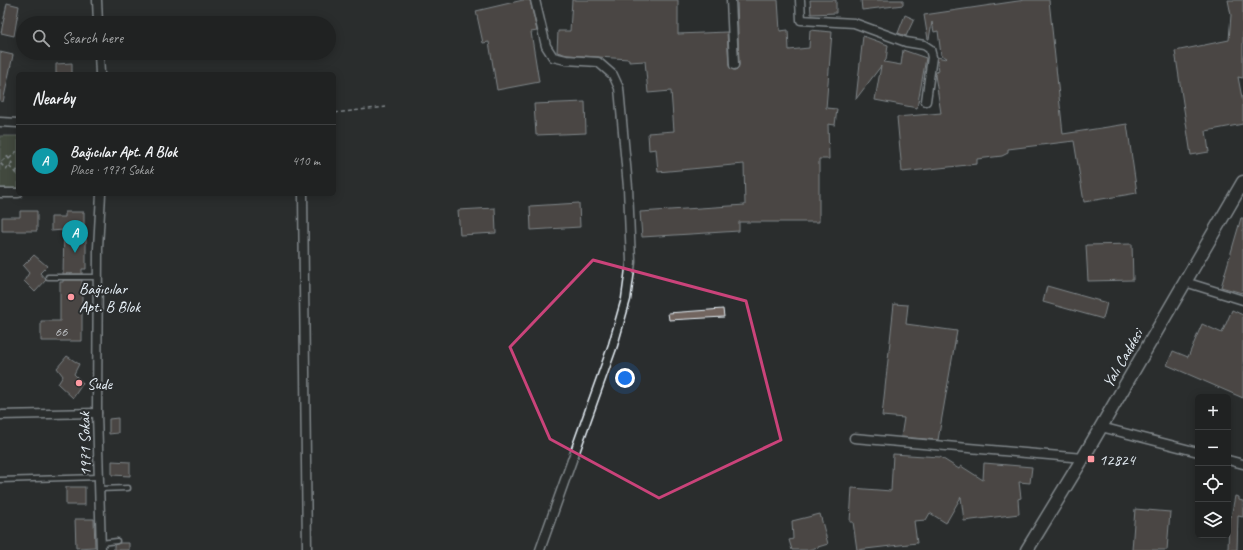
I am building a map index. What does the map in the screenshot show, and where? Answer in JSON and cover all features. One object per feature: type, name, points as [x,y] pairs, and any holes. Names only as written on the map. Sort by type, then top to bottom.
[{"type":"street","points":[[97,0],[98,16]]},
{"type":"street","points":[[535,0],[546,46],[553,57],[566,60],[598,62],[613,75],[619,88],[628,187],[631,262],[626,299],[613,345],[540,550]]},
{"type":"street","points":[[731,0],[734,65]]},
{"type":"street","points":[[800,0],[801,20],[854,23],[906,42],[924,45],[930,49],[932,57],[926,101]]},
{"type":"street","points":[[99,60],[100,72]]},
{"type":"street","points":[[0,122],[16,123]]},
{"type":"street","name":"Yalı Caddesi","points":[[1028,550],[1243,182]]},
{"type":"street","points":[[0,193],[16,193]]},
{"type":"street","name":"1971 Sokak","points":[[101,196],[97,414],[101,546]]},
{"type":"street","points":[[302,196],[307,550]]},
{"type":"street","points":[[1185,282],[1243,300]]},
{"type":"street","points":[[0,415],[97,414]]},
{"type":"street","points":[[1101,427],[1195,451]]},
{"type":"street","points":[[854,438],[1083,458]]},
{"type":"street","points":[[1231,461],[1243,464]]},
{"type":"lane","points":[[48,277],[99,277]]},
{"type":"lane","points":[[0,480],[99,477]]},
{"type":"lane","points":[[99,489],[128,488]]},
{"type":"lane","points":[[101,546],[117,542]]},
{"type":"path","points":[[336,113],[386,107]]},
{"type":"path","points":[[9,159],[16,152]]},
{"type":"path","points":[[7,156],[9,159],[12,163],[6,169],[0,163],[7,156]]},
{"type":"path","points":[[9,166],[15,173]]},
{"type":"highlighted area","points":[[593,260],[746,301],[781,440],[659,498],[550,439],[510,347]]},
{"type":"green space","points":[[0,136],[16,136],[16,188],[0,188]]},
{"type":"building","points":[[523,0],[530,0],[537,31],[531,32],[539,82],[497,90],[489,42],[483,43],[476,11]]},
{"type":"building","points":[[572,0],[678,0],[678,34],[727,32],[729,66],[734,70],[737,69],[739,65],[737,0],[778,0],[780,31],[788,30],[789,50],[809,48],[810,30],[832,32],[826,108],[837,109],[835,125],[828,124],[829,159],[819,159],[819,222],[739,222],[739,231],[642,237],[640,212],[745,205],[744,164],[658,172],[656,149],[649,150],[648,133],[674,131],[671,91],[648,93],[645,61],[629,62],[629,59],[567,55],[557,52],[558,31],[570,31]]},
{"type":"building","points":[[810,0],[836,0],[836,13],[811,14]]},
{"type":"building","points":[[861,0],[903,0],[903,5],[862,10]]},
{"type":"building","points":[[1025,0],[1049,0],[1063,134],[1127,124],[1137,193],[1084,202],[1074,141],[1008,149],[1008,153],[1002,156],[977,159],[977,164],[902,172],[897,117],[941,113],[935,75],[936,72],[939,71],[937,57],[947,58],[941,55],[938,31],[934,32],[932,22],[928,39],[924,15]]},
{"type":"building","points":[[1228,0],[1243,0],[1243,78],[1238,77],[1243,103],[1243,124],[1206,131],[1209,152],[1191,155],[1175,51],[1229,40],[1231,15]]},
{"type":"building","points":[[7,3],[19,6],[17,16],[16,16],[14,36],[1,33]]},
{"type":"building","points":[[905,15],[914,19],[906,36],[898,33]]},
{"type":"building","points":[[863,36],[888,45],[886,60],[884,62],[901,65],[903,50],[926,58],[917,108],[875,100],[881,66],[856,99]]},
{"type":"building","points":[[0,52],[13,55],[3,102],[0,101]]},
{"type":"building","points":[[72,63],[72,72],[56,72],[56,64]]},
{"type":"building","points":[[585,102],[586,133],[536,135],[534,104]]},
{"type":"building","points":[[579,203],[580,227],[531,230],[530,206]]},
{"type":"building","points":[[495,208],[496,233],[460,235],[458,210]]},
{"type":"building","points":[[20,211],[37,211],[37,231],[2,231],[2,217],[20,217]]},
{"type":"building","points":[[65,212],[84,212],[86,269],[82,269],[82,274],[63,274],[64,230],[51,231],[51,217],[65,217]]},
{"type":"building","points":[[1241,218],[1243,218],[1242,293],[1221,287]]},
{"type":"building","points":[[1132,244],[1133,280],[1088,281],[1086,245]]},
{"type":"building","points":[[34,255],[47,266],[40,273],[46,280],[35,292],[24,281],[29,273],[23,266]]},
{"type":"building","points":[[63,280],[82,280],[82,341],[41,341],[41,321],[60,321],[60,282],[63,282]]},
{"type":"building","points":[[1047,286],[1107,303],[1103,319],[1043,302]]},
{"type":"building","points":[[894,304],[908,305],[906,324],[957,331],[938,440],[901,437],[904,418],[882,416]]},
{"type":"building","points":[[723,309],[724,317],[669,320],[668,313]]},
{"type":"building","points":[[1232,310],[1243,315],[1243,398],[1167,365],[1173,351],[1188,357],[1202,324],[1222,333]]},
{"type":"building","points":[[67,356],[79,364],[74,374],[83,383],[73,398],[58,384],[63,376],[57,368]]},
{"type":"building","points":[[118,418],[118,433],[109,434],[109,419]]},
{"type":"building","points":[[893,454],[940,457],[959,469],[961,466],[983,480],[984,463],[1032,467],[1030,483],[1019,482],[1021,498],[1018,499],[1019,514],[964,521],[961,497],[946,523],[930,513],[926,520],[914,521],[917,543],[857,550],[853,522],[850,522],[852,488],[891,491]]},
{"type":"building","points":[[112,461],[130,462],[130,476],[112,475]]},
{"type":"building","points":[[66,487],[85,487],[85,505],[66,505]]},
{"type":"building","points":[[1235,496],[1239,497],[1239,500],[1243,501],[1243,517],[1238,516],[1237,550],[1228,550],[1228,538],[1231,538],[1231,517]]},
{"type":"building","points":[[1135,509],[1170,512],[1167,550],[1132,550]]},
{"type":"building","points":[[820,514],[828,544],[808,550],[792,550],[789,540],[793,539],[792,521]]},
{"type":"building","points":[[75,519],[94,519],[95,547],[76,548]]},
{"type":"building","points":[[129,543],[129,550],[114,550],[114,545]]},
{"type":"place","name":"Bağıcılar Apt. A Blok","points":[[75,253]]},
{"type":"place","name":"Bağıcılar Apt. B Blok","points":[[71,297]]},
{"type":"place","name":"Sude","points":[[79,383]]},
{"type":"place","name":"12824","points":[[1091,459]]}]
